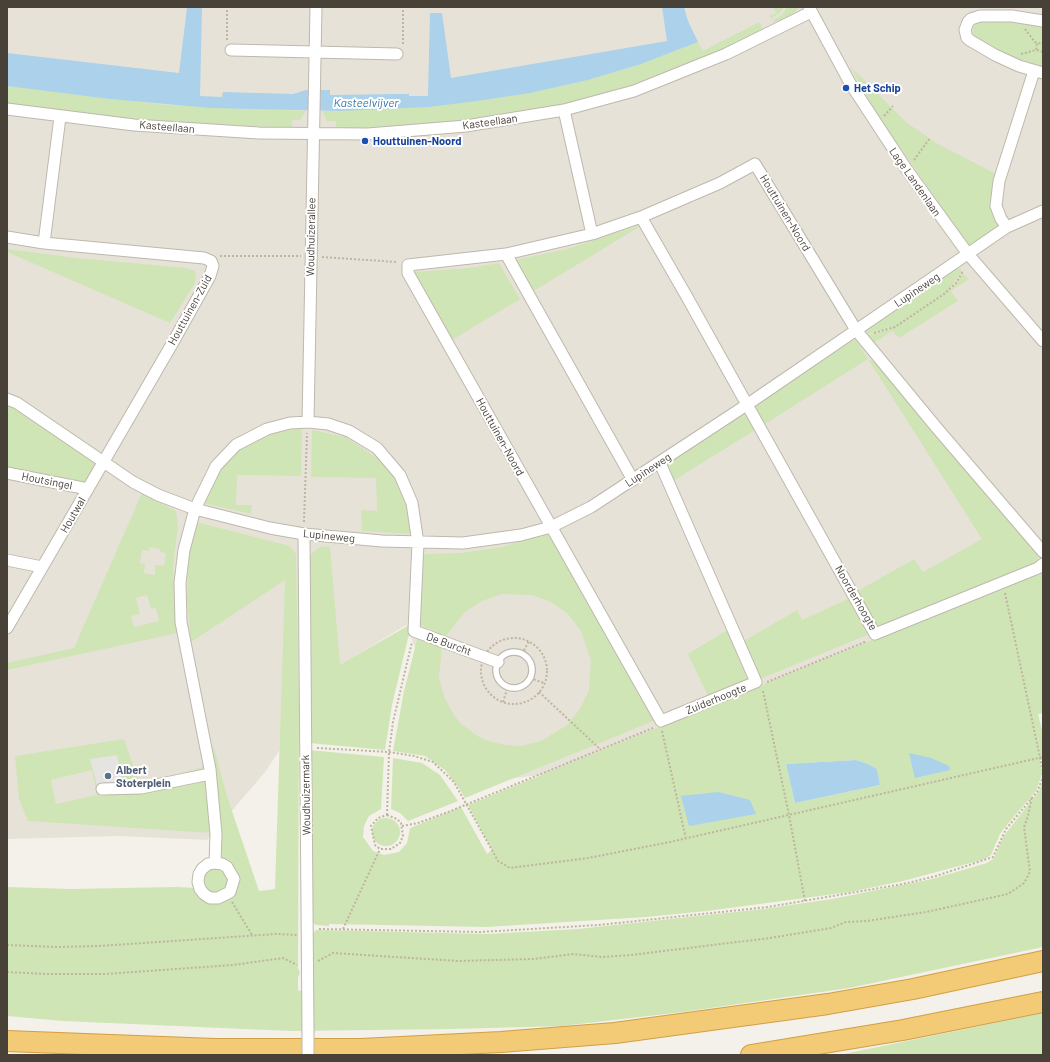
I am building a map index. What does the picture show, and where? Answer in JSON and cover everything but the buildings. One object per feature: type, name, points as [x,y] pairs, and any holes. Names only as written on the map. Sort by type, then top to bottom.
[{"type":"highway","points":[[7,1041],[54,1044],[216,1049],[361,1048],[501,1042],[615,1033],[828,1004],[913,989],[1043,961]]},
{"type":"highway","points":[[751,1055],[904,1030],[1043,1002]]},
{"type":"highway","points":[[7,1033],[54,1044]]},
{"type":"street","name":"Woudhuizerallee","points":[[308,422],[316,7]]},
{"type":"street","name":"Kasteellaan","points":[[7,109],[60,117],[170,128],[314,135],[368,134],[442,128],[564,110],[611,98],[660,82],[726,54],[810,9]]},
{"type":"street","name":"Lage Landenlaan","points":[[810,9],[850,83],[907,170],[968,254],[1043,341]]},
{"type":"street","points":[[1007,227],[1001,219],[996,206],[999,181],[1038,72],[1004,60],[971,41],[966,33],[966,26],[971,19],[980,16],[1021,17],[1043,21]]},
{"type":"street","points":[[231,50],[397,54]]},
{"type":"street","points":[[564,110],[592,234]]},
{"type":"street","points":[[44,243],[60,117]]},
{"type":"street","name":"Houttuinen-Noord","points":[[550,527],[408,273],[408,265],[506,254],[592,234],[641,217],[720,183],[756,164],[858,333]]},
{"type":"street","name":"Lupineweg","points":[[7,399],[17,403],[104,462],[158,495],[195,509],[304,534],[418,543],[463,543],[521,535],[550,527],[591,507],[858,333],[1007,227],[1043,211]]},
{"type":"street","points":[[641,217],[748,404]]},
{"type":"street","name":"Houttuinen-Zuid","points":[[7,237],[44,243],[204,258],[211,261],[213,266],[210,276],[104,462]]},
{"type":"street","points":[[506,254],[633,480]]},
{"type":"street","points":[[858,333],[1043,552]]},
{"type":"street","name":"Noorderhoogte","points":[[748,404],[875,634],[1038,568],[1043,564]]},
{"type":"street","points":[[215,863],[216,834],[210,774],[181,622],[181,577],[184,550],[195,509],[216,466],[236,445],[267,429],[290,423],[308,422],[328,424],[349,431],[377,448],[400,475],[412,503],[418,543]]},
{"type":"street","name":"Houtwal","points":[[7,628],[104,462]]},
{"type":"street","name":"Zuiderhoogte","points":[[660,463],[759,685],[662,726]]},
{"type":"street","name":"Houtsingel","points":[[7,473],[88,489]]},
{"type":"street","points":[[550,527],[662,726]]},
{"type":"street","name":"Woudhuizermark","points":[[304,534],[308,1055]]},
{"type":"street","name":"De Burcht","points":[[418,543],[414,631],[498,662]]},
{"type":"street","points":[[7,560],[42,567]]},
{"type":"street","points":[[102,789],[141,788],[210,774]]},
{"type":"street","points":[[215,863],[222,864],[227,867],[232,874],[232,887],[227,894],[218,898],[210,898],[200,888],[198,882],[199,874],[208,864],[215,863]]},
{"type":"lane","points":[[514,652],[522,654],[531,663],[532,669],[530,678],[526,684],[520,687],[513,688],[504,685],[497,676],[496,670],[498,662],[508,653],[514,652]]},
{"type":"path","points":[[227,7],[226,50],[231,50]]},
{"type":"path","points":[[397,54],[402,54],[403,7]]},
{"type":"path","points":[[1021,17],[1024,27],[1037,43],[1043,44]]},
{"type":"path","points":[[1036,49],[1037,43]]},
{"type":"path","points":[[1004,60],[1010,56],[1036,49],[1043,52]]},
{"type":"path","points":[[907,170],[930,138]]},
{"type":"path","points":[[204,258],[211,256],[311,256],[390,261],[408,265]]},
{"type":"path","points":[[858,333],[885,330],[900,324],[950,289],[963,271]]},
{"type":"path","points":[[304,534],[308,422]]},
{"type":"path","points":[[1004,589],[1042,758],[1043,772]]},
{"type":"path","points":[[387,815],[389,752],[393,722],[414,631]]},
{"type":"path","points":[[805,901],[789,815],[759,685],[872,638],[875,634]]},
{"type":"path","points":[[512,637],[529,640],[538,647],[546,660],[547,673],[544,683],[535,697],[523,703],[508,704],[503,702],[494,698],[486,690],[480,677],[480,666],[483,656],[490,646],[498,640],[512,637]]},
{"type":"path","points":[[522,654],[529,640]]},
{"type":"path","points":[[530,678],[544,683]]},
{"type":"path","points":[[503,702],[508,686]]},
{"type":"path","points":[[539,692],[600,749]]},
{"type":"path","points":[[402,826],[418,823],[657,726],[662,726],[686,839]]},
{"type":"path","points":[[327,749],[389,752],[414,756],[432,762],[454,782],[494,856],[501,865],[510,868],[588,858],[686,839],[1042,758]]},
{"type":"path","points":[[7,945],[57,947],[99,946],[252,935],[307,933],[343,929],[480,932],[599,926],[805,901],[903,884],[936,876],[993,857],[1000,838],[1032,796],[1037,792],[1043,777]]},
{"type":"path","points":[[7,972],[105,974],[233,965],[283,958],[296,965],[308,966],[333,953],[458,961],[533,959],[573,954],[602,956],[770,938],[831,928],[846,922],[867,921],[926,912],[1008,894],[1024,883],[1030,872],[1024,827],[1032,796]]},
{"type":"path","points":[[387,815],[397,819],[402,826],[403,836],[400,843],[391,849],[380,849],[375,844],[371,826],[378,818],[387,815]]},
{"type":"path","points":[[343,929],[380,849]]},
{"type":"path","points":[[227,894],[252,935]]},
{"type":"shaded area","points":[[7,7],[1043,7],[1043,577],[547,774],[469,784],[406,625],[333,670],[265,772],[207,840],[119,836],[7,839]]},
{"type":"shaded area","name":"Albert Stoterplein","points":[[117,755],[125,793],[100,796],[90,759]]},
{"type":"green space","points":[[773,7],[784,7],[780,13],[771,18],[769,16],[776,13]]},
{"type":"green space","points":[[787,7],[799,7],[793,14],[778,22],[772,21],[782,15]]},
{"type":"green space","points":[[995,21],[1043,26],[1043,67],[1002,53],[974,35],[973,28],[976,23]]},
{"type":"green space","points":[[759,22],[762,27],[760,31],[708,56],[648,80],[589,98],[554,106],[442,123],[341,129],[341,127],[336,127],[336,121],[327,121],[322,111],[429,107],[530,93],[588,80],[641,64],[698,42],[703,51]]},
{"type":"green space","points":[[850,66],[907,123],[938,144],[998,175],[993,210],[998,226],[969,246],[876,113]]},
{"type":"green space","points":[[7,86],[167,105],[306,111],[300,120],[292,120],[292,128],[157,121],[7,104]]},
{"type":"green space","points":[[644,224],[532,292],[514,260],[567,249]]},
{"type":"green space","points":[[7,249],[77,258],[186,268],[195,271],[196,277],[195,283],[170,323],[7,252]]},
{"type":"green space","points":[[499,263],[520,299],[452,340],[414,272],[469,268]]},
{"type":"green space","points":[[958,267],[962,271],[949,289],[951,290],[963,273],[969,279],[951,291],[958,301],[899,338],[892,331],[874,343],[868,335],[891,329],[867,334],[867,329]]},
{"type":"green space","points":[[855,339],[868,359],[765,424],[755,406]]},
{"type":"green space","points":[[868,359],[880,364],[1039,556],[1036,564],[877,627],[856,592],[914,559],[923,572],[982,539]]},
{"type":"green space","points":[[7,403],[97,460],[84,485],[7,470]]},
{"type":"green space","points":[[745,412],[755,430],[673,481],[669,471],[668,462]]},
{"type":"green space","points":[[302,428],[301,476],[237,475],[236,505],[252,505],[251,514],[203,503],[216,474],[229,457],[251,442],[273,433]]},
{"type":"green space","points":[[312,430],[346,437],[389,468],[399,486],[406,506],[411,534],[362,531],[361,510],[377,511],[376,478],[311,477]]},
{"type":"green space","points":[[142,493],[176,511],[178,526],[173,568],[178,633],[7,670],[7,663],[74,648]],"holes":[[[149,547],[160,549],[160,552],[166,553],[164,566],[155,565],[155,575],[144,573],[145,564],[140,563],[142,550],[149,551]],[[147,595],[151,609],[156,608],[159,621],[134,627],[131,616],[140,614],[136,598]]]},
{"type":"green space","points":[[200,523],[290,546],[296,554],[299,702],[298,968],[300,973],[298,978],[298,991],[310,989],[312,934],[316,930],[486,934],[578,929],[763,909],[832,899],[932,879],[987,863],[994,858],[1003,837],[1039,791],[1043,781],[1043,947],[849,988],[683,1012],[562,1026],[291,1031],[63,1021],[7,1016],[7,887],[71,889],[176,887],[197,888],[202,895],[234,890],[222,860],[213,744],[227,796],[259,891],[275,889],[285,580],[191,642],[187,600],[188,564],[191,537],[194,528]]},
{"type":"green space","points":[[548,533],[656,720],[465,798],[445,770],[425,756],[393,751],[404,691],[418,636],[442,646],[439,677],[444,697],[460,723],[485,740],[505,745],[521,746],[541,741],[567,725],[580,709],[589,690],[591,660],[581,631],[568,614],[551,602],[532,595],[502,594],[482,601],[465,612],[446,636],[419,625],[422,554],[461,553],[502,547]]},
{"type":"green space","points":[[322,546],[330,547],[340,665],[409,625],[409,634],[392,705],[385,750],[309,743],[308,559],[313,552]]},
{"type":"green space","points":[[1043,570],[1043,713],[1038,714],[1043,734],[1043,764],[1042,760],[1040,760],[1042,774],[1036,791],[1000,834],[991,855],[985,859],[903,881],[850,892],[707,911],[646,917],[486,927],[329,924],[329,926],[316,925],[312,922],[309,750],[384,757],[381,809],[369,816],[364,826],[363,837],[373,851],[384,855],[399,852],[407,843],[410,828],[461,807],[487,854],[492,850],[468,805]],"holes":[[[856,760],[877,769],[880,785],[795,803],[786,764]]]},
{"type":"green space","points":[[850,598],[872,633],[760,679],[744,641],[797,610],[802,620]]},
{"type":"green space","points":[[729,629],[751,680],[708,696],[688,654]]},
{"type":"green space","points":[[124,739],[140,785],[206,766],[212,833],[28,821],[19,799],[15,756]],"holes":[[[92,770],[97,795],[56,804],[51,780]]]},
{"type":"green space","points":[[393,758],[422,763],[440,775],[458,801],[408,821],[400,813],[391,809]]},
{"type":"green space","points":[[386,818],[396,822],[400,832],[396,842],[386,846],[376,842],[372,832],[376,822]]},
{"type":"green space","points":[[222,867],[230,883],[221,893],[209,892],[202,884],[204,873],[209,868]]},
{"type":"green space","points":[[1043,1013],[1043,1055],[839,1055],[985,1025]]},
{"type":"water","name":"Kasteelvijver","points":[[662,7],[684,7],[688,21],[698,42],[641,64],[588,80],[530,93],[429,107],[339,111],[210,108],[110,99],[7,86],[7,53],[179,73],[187,8],[202,8],[200,96],[222,97],[223,92],[293,94],[306,90],[330,90],[330,95],[409,94],[409,96],[428,96],[430,13],[442,13],[451,78],[667,41]]},
{"type":"water","points":[[909,753],[931,758],[949,766],[950,770],[915,778]]},
{"type":"water","points":[[856,760],[877,769],[880,785],[795,803],[786,764]]},
{"type":"water","points":[[718,792],[750,800],[756,814],[689,826],[681,796]]},
{"type":"place","name":"Het Schip","points":[[846,88]]},
{"type":"place","name":"Houttuinen-Noord","points":[[365,141]]},
{"type":"place","name":"Albert Stoterplein","points":[[108,776]]}]
